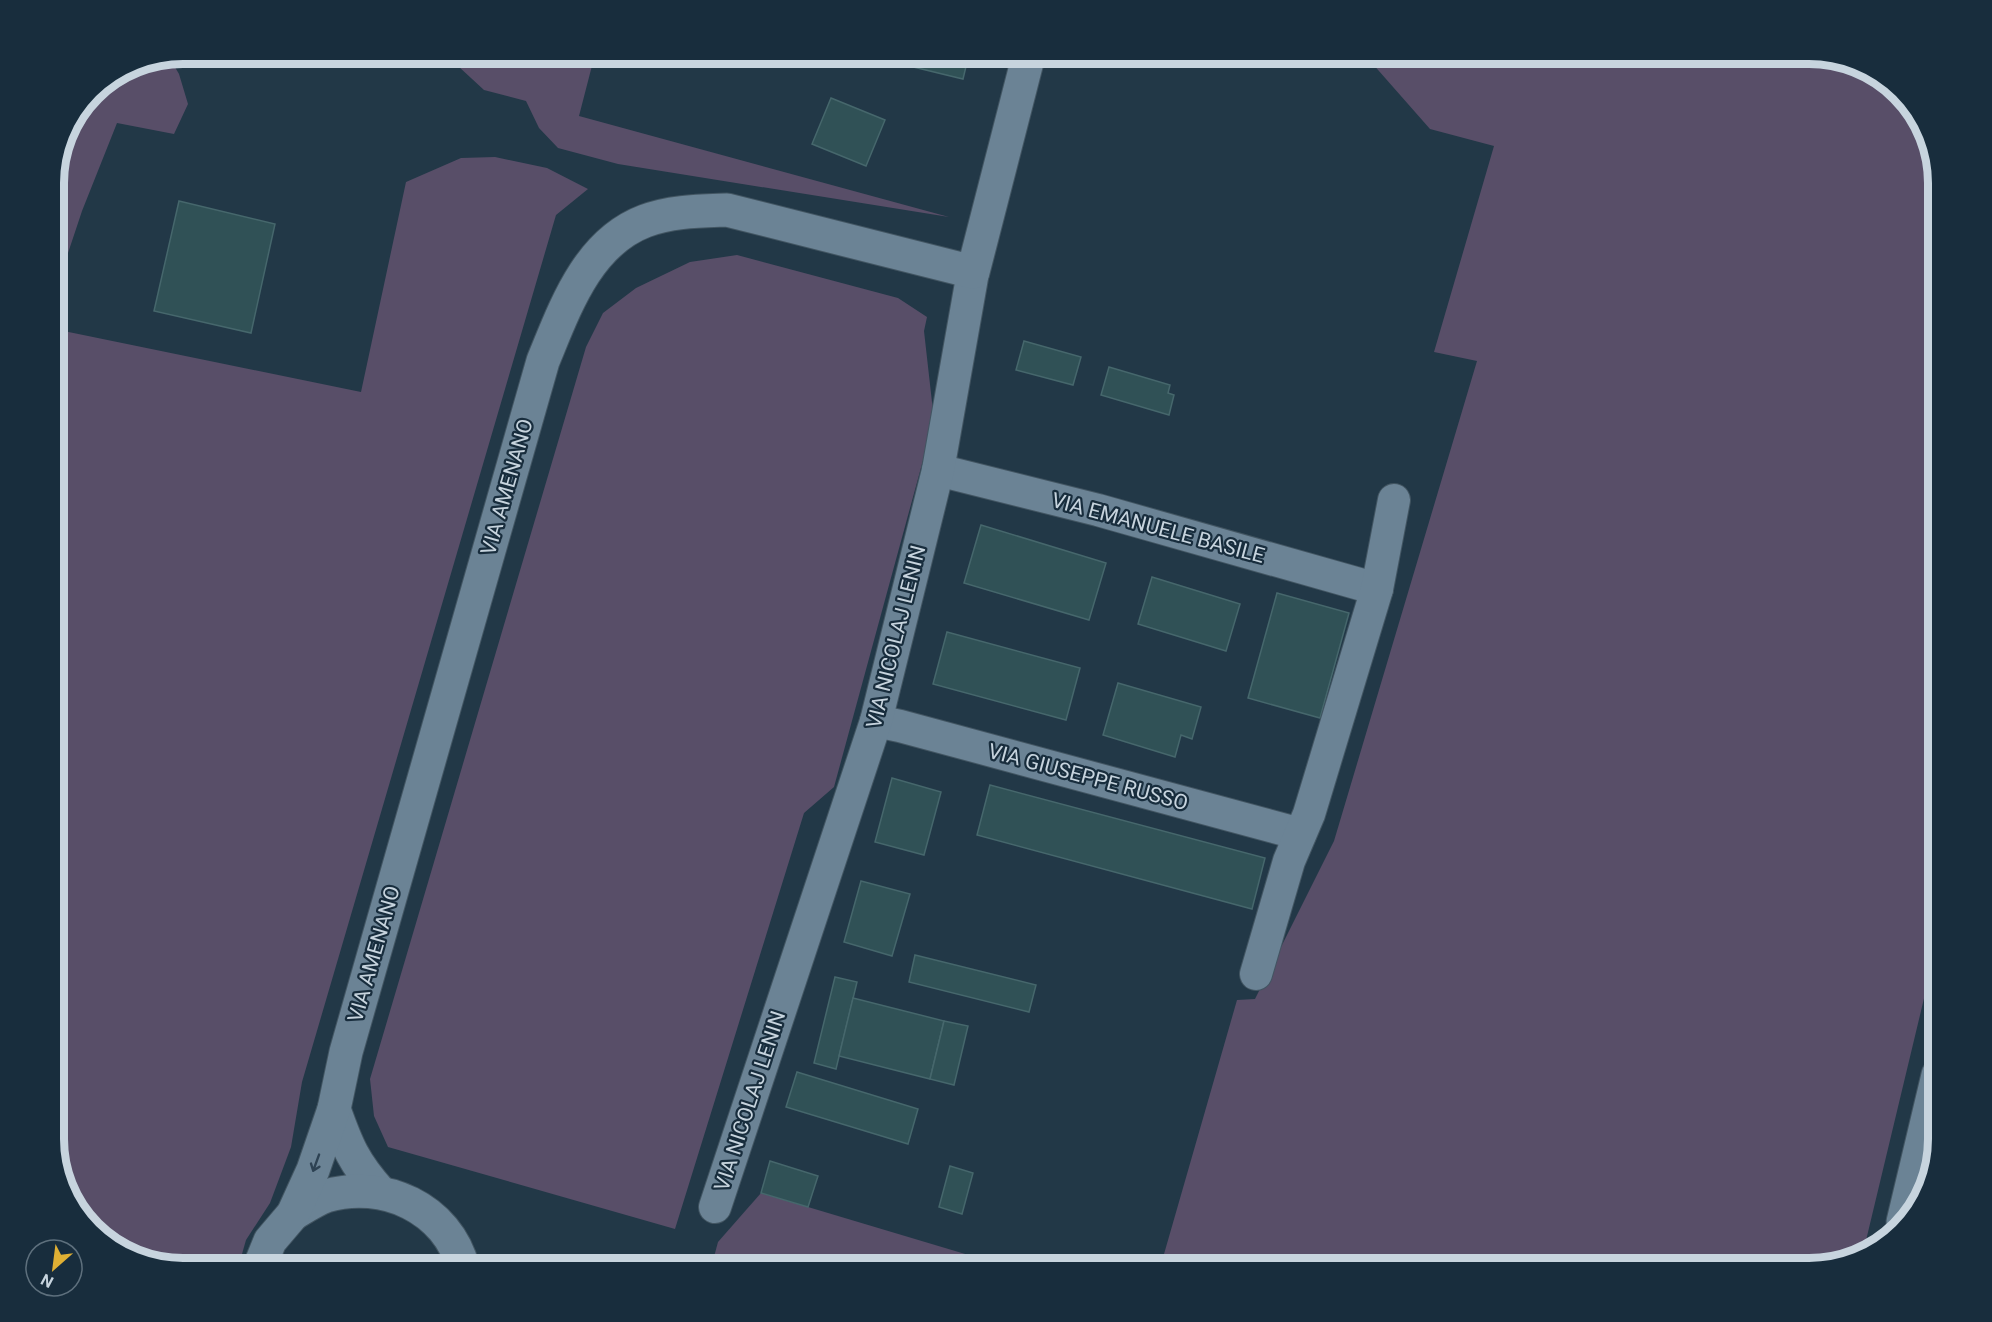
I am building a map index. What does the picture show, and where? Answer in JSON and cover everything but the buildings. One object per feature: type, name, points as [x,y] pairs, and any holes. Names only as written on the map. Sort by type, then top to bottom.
[{"type":"main road","name":"VIA NICOLAJ LENIN","points":[[973,272],[1026,64]]},
{"type":"main road","name":"VIA AMENANO","points":[[293,1214],[313,1170],[334,1109],[346,1052],[543,361],[568,299],[589,266],[612,240],[645,221],[685,211],[727,210],[973,272]]},
{"type":"main road","points":[[334,1109],[347,1146],[362,1172],[380,1192]]},
{"type":"main road","points":[[1907,1203],[1928,1117]]},
{"type":"main road","points":[[263,1258],[270,1241],[293,1214],[324,1197],[352,1191],[380,1192],[413,1203],[440,1225],[460,1258]]},
{"type":"street","name":"VIA NICOLAJ LENIN","points":[[715,1207],[876,721],[938,470],[973,272]]},
{"type":"street","name":"VIA EMANUELE BASILE","points":[[938,470],[1098,510],[1377,589]]},
{"type":"street","points":[[1256,974],[1289,861],[1309,814],[1377,589],[1394,500]]},
{"type":"street","name":"VIA GIUSEPPE RUSSO","points":[[876,721],[1300,834]]},
{"type":"shaded area","points":[[456,64],[592,64],[579,116],[949,217],[618,164],[558,148],[539,128],[526,101],[484,90]]},
{"type":"shaded area","points":[[1373,64],[1808,64],[1824,66],[1847,71],[1881,89],[1903,111],[1918,138],[1928,184],[1928,982],[1866,1242],[1847,1251],[1808,1258],[1163,1258],[1237,1000],[1255,999],[1334,841],[1477,361],[1434,352],[1494,146],[1430,129]]},
{"type":"shaded area","points":[[174,65],[179,74],[188,104],[174,134],[117,123],[82,211],[65,262],[65,176],[69,153],[80,124],[99,99],[124,80],[145,71]]},
{"type":"shaded area","points":[[495,157],[547,168],[588,189],[556,215],[302,1082],[291,1147],[270,1203],[246,1240],[241,1258],[184,1258],[145,1251],[118,1237],[94,1217],[80,1198],[74,1184],[65,1146],[65,331],[361,392],[406,182],[461,158]]},
{"type":"shaded area","points":[[737,255],[898,298],[927,317],[924,331],[934,420],[834,787],[804,813],[675,1229],[388,1147],[374,1116],[370,1079],[586,347],[603,313],[636,288],[690,262]]},
{"type":"shaded area","points":[[761,1193],[979,1258],[714,1258],[718,1242]]}]
